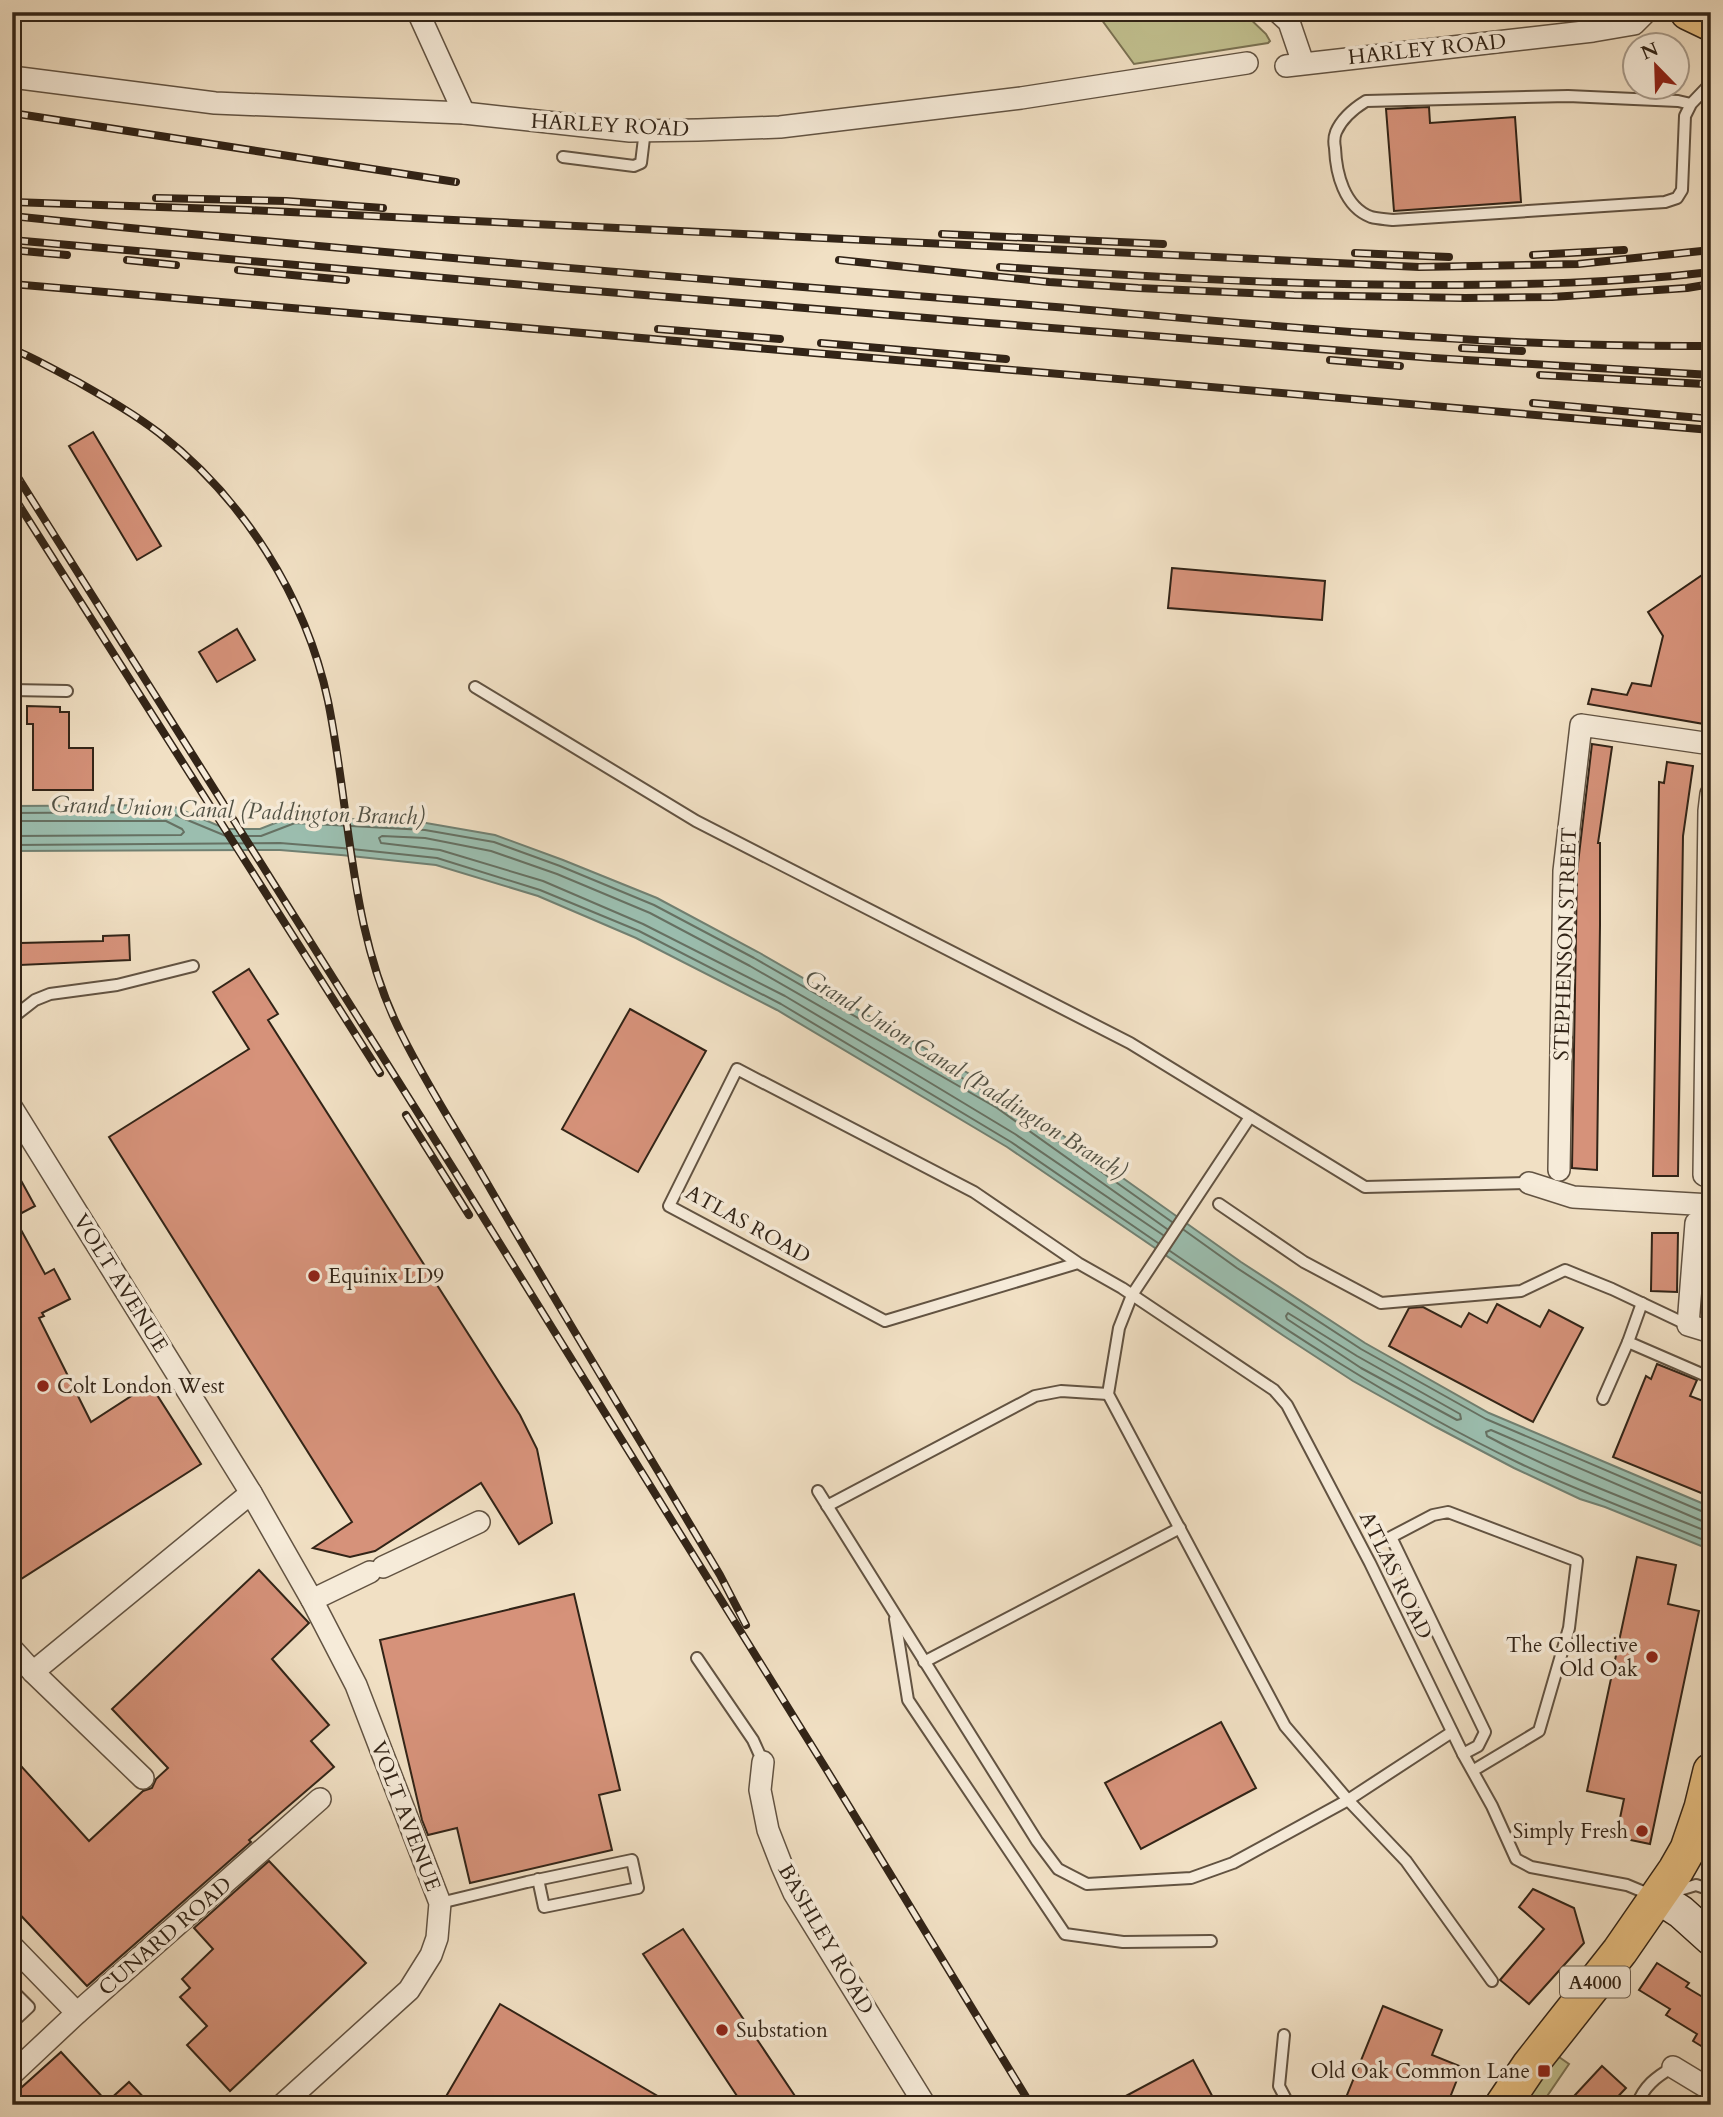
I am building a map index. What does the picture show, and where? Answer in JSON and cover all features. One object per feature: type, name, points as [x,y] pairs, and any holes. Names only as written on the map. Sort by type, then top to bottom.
[{"type":"main road","points":[[1688,12],[1711,23]]},
{"type":"main road","name":"A4000","points":[[1503,2105],[1530,2064],[1620,1951],[1688,1849],[1711,1771]]},
{"type":"street","points":[[418,12],[464,113]]},
{"type":"street","name":"HARLEY ROAD","points":[[1278,12],[1289,22],[1294,65],[1593,31],[1634,24],[1646,12]]},
{"type":"street","name":"HARLEY ROAD","points":[[12,78],[215,103],[464,113],[645,130],[780,127],[1021,99],[1247,63]]},
{"type":"street","name":"STEPHENSON STREET","points":[[1559,1170],[1564,871],[1581,724],[1711,744]]},
{"type":"street","points":[[1704,1175],[1711,794]]},
{"type":"street","name":"VOLT AVENUE","points":[[12,1108],[251,1493],[313,1600],[356,1685],[440,1903],[437,1938],[431,1955],[409,1990],[282,2105]]},
{"type":"street","points":[[1529,1183],[1573,1198],[1711,1205]]},
{"type":"street","points":[[1696,1223],[1688,1325],[1711,1332]]},
{"type":"street","points":[[33,1672],[251,1493]]},
{"type":"street","points":[[313,1600],[479,1522]]},
{"type":"street","points":[[12,1649],[143,1778]]},
{"type":"street","name":"BASHLEY ROAD","points":[[763,1762],[760,1790],[765,1817],[790,1884],[925,2105]]},
{"type":"street","name":"CUNARD ROAD","points":[[12,2074],[77,2013],[320,1800]]},
{"type":"street","points":[[1658,1897],[1681,1912],[1711,1940]]},
{"type":"street","points":[[12,1946],[77,2013]]},
{"type":"street","points":[[1673,2067],[1711,2090]]},
{"type":"lane","points":[[1691,104],[1678,101],[1568,96],[1366,101],[1352,110],[1334,135],[1335,157],[1339,179],[1347,196],[1366,214],[1382,219],[1665,202],[1677,198],[1682,190],[1685,116],[1691,104],[1711,83]]},
{"type":"lane","points":[[563,157],[634,166],[641,163],[645,130]]},
{"type":"lane","points":[[475,687],[696,821],[1130,1043],[1365,1187],[1529,1183]]},
{"type":"lane","points":[[12,690],[67,691]]},
{"type":"lane","points":[[12,1018],[35,1000],[50,994],[117,985],[193,966]]},
{"type":"lane","name":"ATLAS ROAD","points":[[1077,1263],[885,1321],[669,1206],[737,1069],[974,1192],[1077,1263],[1135,1291],[1274,1390],[1287,1405],[1370,1563],[1516,1858],[1531,1867],[1628,1885],[1658,1897]]},
{"type":"lane","points":[[1250,1117],[1135,1291],[1119,1328],[1108,1394],[1285,1726],[1348,1800],[1406,1861],[1492,1981]]},
{"type":"lane","points":[[1219,1204],[1304,1262],[1381,1303],[1521,1291],[1564,1270],[1688,1325]]},
{"type":"lane","points":[[1602,1399],[1642,1303]]},
{"type":"lane","points":[[1628,1342],[1711,1378]]},
{"type":"lane","points":[[827,1506],[1035,1395],[1061,1391],[1108,1394]]},
{"type":"lane","points":[[818,1491],[1051,1860],[1058,1869],[1087,1884],[1191,1878],[1233,1863],[1348,1800],[1452,1732]]},
{"type":"lane","points":[[1464,1754],[1478,1746],[1485,1732],[1391,1536],[1433,1515],[1448,1512],[1577,1561],[1570,1628],[1539,1731],[1474,1770]]},
{"type":"lane","points":[[924,1662],[1180,1528]]},
{"type":"lane","points":[[894,1613],[908,1699],[1065,1934],[1123,1942],[1211,1941]]},
{"type":"lane","points":[[697,1658],[754,1740],[763,1762]]},
{"type":"lane","points":[[440,1903],[538,1879],[632,1860],[638,1888],[544,1908],[538,1879]]},
{"type":"lane","points":[[1658,1897],[1696,1885],[1711,1890]]},
{"type":"lane","points":[[12,1990],[29,2007],[12,2023]]},
{"type":"lane","points":[[1284,2035],[1279,2086],[1289,2105]]},
{"type":"lane","points":[[1637,2105],[1642,2093],[1656,2077],[1673,2067]]},
{"type":"shaded area","points":[[1096,12],[1243,12],[1270,41],[1134,64]]},
{"type":"shaded area","points":[[1559,2057],[1569,2064],[1541,2105],[1522,2105],[1549,2067]]},
{"type":"water","name":"Grand Union Canal (Paddington Branch)","points":[[170,805],[226,829],[260,829],[293,816],[426,823],[495,835],[657,898],[758,952],[1006,1095],[1241,1262],[1365,1343],[1489,1413],[1711,1507],[1711,1550],[1580,1499],[1514,1468],[1353,1381],[1007,1147],[777,1010],[636,938],[538,896],[436,865],[341,855],[280,850],[12,851],[12,806]]},
{"type":"building","points":[[1429,107],[1430,123],[1515,117],[1521,202],[1394,211],[1386,109]]},
{"type":"building","points":[[93,432],[161,546],[137,560],[69,446]]},
{"type":"building","points":[[1172,568],[1325,581],[1322,620],[1168,608]]},
{"type":"building","points":[[1711,569],[1711,691],[1704,724],[1588,704],[1592,689],[1627,695],[1632,683],[1651,686],[1663,636],[1648,612]]},
{"type":"building","points":[[237,629],[255,660],[217,682],[199,652]]},
{"type":"building","points":[[27,706],[60,707],[60,712],[69,712],[69,748],[93,748],[93,790],[33,790],[33,724],[27,724]]},
{"type":"building","points":[[1592,744],[1612,747],[1598,843],[1600,925],[1597,1170],[1572,1168],[1577,872]]},
{"type":"building","points":[[1667,762],[1693,766],[1683,836],[1678,1176],[1653,1176],[1659,782],[1664,783]]},
{"type":"building","points":[[129,935],[130,960],[20,965],[20,943],[103,941],[103,936]]},
{"type":"building","name":"Equinix LD9","points":[[249,969],[278,1014],[268,1020],[520,1415],[537,1449],[552,1523],[519,1544],[481,1483],[375,1551],[350,1557],[313,1548],[352,1522],[109,1137],[249,1049],[213,992]]},
{"type":"building","points":[[630,1009],[706,1051],[638,1172],[562,1129]]},
{"type":"building","points":[[12,1164],[35,1206],[14,1217],[45,1274],[54,1269],[70,1299],[42,1313],[44,1316],[39,1318],[91,1422],[150,1384],[201,1464],[21,1579],[12,1565]]},
{"type":"building","points":[[1652,1233],[1678,1233],[1677,1292],[1651,1291]]},
{"type":"building","points":[[1497,1304],[1540,1327],[1549,1310],[1583,1328],[1533,1422],[1389,1346],[1409,1308],[1423,1307],[1461,1327],[1469,1313],[1487,1323]]},
{"type":"building","points":[[1657,1364],[1697,1380],[1690,1396],[1711,1404],[1711,1497],[1613,1457],[1646,1376],[1651,1379]]},
{"type":"building","name":"The Collective Old Oak","points":[[1637,1557],[1676,1565],[1668,1604],[1699,1611],[1650,1844],[1616,1837],[1624,1799],[1587,1791]]},
{"type":"building","points":[[259,1570],[309,1623],[272,1659],[329,1725],[311,1741],[334,1767],[87,1986],[12,1906],[12,1756],[89,1841],[143,1791],[152,1788],[156,1779],[168,1768],[112,1709]]},
{"type":"building","points":[[574,1594],[620,1790],[599,1795],[612,1850],[470,1883],[457,1828],[428,1835],[422,1820],[380,1640]]},
{"type":"building","points":[[1221,1722],[1256,1788],[1141,1849],[1105,1783]]},
{"type":"building","points":[[269,1861],[366,1963],[230,2091],[187,2045],[207,2026],[180,1997],[190,1988],[182,1979],[213,1949],[194,1928]]},
{"type":"building","points":[[1533,1889],[1574,1908],[1584,1943],[1529,2004],[1500,1980],[1544,1929],[1519,1907]]},
{"type":"building","name":"Substation","points":[[683,1929],[801,2105],[743,2105],[643,1954]]},
{"type":"building","points":[[1657,1963],[1689,1983],[1686,1987],[1711,2002],[1711,2052],[1693,2041],[1697,2034],[1666,2015],[1670,2009],[1639,1990]]},
{"type":"building","points":[[500,2004],[673,2105],[441,2105]]},
{"type":"building","points":[[1383,2006],[1442,2030],[1432,2055],[1462,2067],[1447,2105],[1343,2105]]},
{"type":"building","points":[[61,2052],[107,2102],[129,2082],[151,2105],[12,2105],[12,2096]]},
{"type":"building","points":[[1193,2060],[1217,2105],[1109,2105]]},
{"type":"building","points":[[1602,2066],[1626,2088],[1610,2105],[1585,2105],[1575,2095]]},
{"type":"railway","points":[[12,113],[456,182]]},
{"type":"railway","points":[[156,198],[286,201],[383,208]]},
{"type":"railway","points":[[12,202],[248,210],[1419,267],[1578,264],[1711,250]]},
{"type":"railway","points":[[12,216],[515,263],[1365,333],[1538,343],[1711,346]]},
{"type":"railway","points":[[942,234],[1163,244]]},
{"type":"railway","points":[[12,240],[988,323],[1434,358],[1711,375]]},
{"type":"railway","points":[[12,250],[67,255]]},
{"type":"railway","points":[[1533,255],[1624,250]]},
{"type":"railway","points":[[1355,253],[1449,257]]},
{"type":"railway","points":[[127,260],[176,265]]},
{"type":"railway","points":[[839,260],[1049,282],[1294,295],[1552,297],[1711,284]]},
{"type":"railway","points":[[1000,267],[1215,280],[1376,285],[1570,283],[1711,272]]},
{"type":"railway","points":[[238,270],[346,280]]},
{"type":"railway","points":[[12,284],[1711,430]]},
{"type":"railway","points":[[658,329],[780,339]]},
{"type":"railway","points":[[821,343],[1006,359]]},
{"type":"railway","points":[[1462,348],[1522,351]]},
{"type":"railway","points":[[12,349],[88,388],[159,433],[218,488],[267,552],[304,624],[318,662],[336,744],[362,915],[385,997],[403,1037],[435,1095],[720,1575],[746,1625]]},
{"type":"railway","points":[[1330,360],[1400,366]]},
{"type":"railway","points":[[1540,375],[1704,384]]},
{"type":"railway","points":[[1533,403],[1711,419]]},
{"type":"railway","points":[[12,468],[454,1170],[828,1772],[1031,2105]]},
{"type":"railway","points":[[12,494],[380,1073]]},
{"type":"railway","points":[[406,1115],[469,1215]]},
{"type":"place","name":"Equinix LD9","points":[[314,1276]]},
{"type":"place","name":"Colt London West","points":[[43,1386]]},
{"type":"place","name":"The Collective Old Oak","points":[[1652,1657]]},
{"type":"place","name":"Simply Fresh","points":[[1642,1831]]},
{"type":"place","name":"Substation","points":[[722,2030]]},
{"type":"place","name":"Old Oak Common Lane","points":[[1544,2071]]}]
